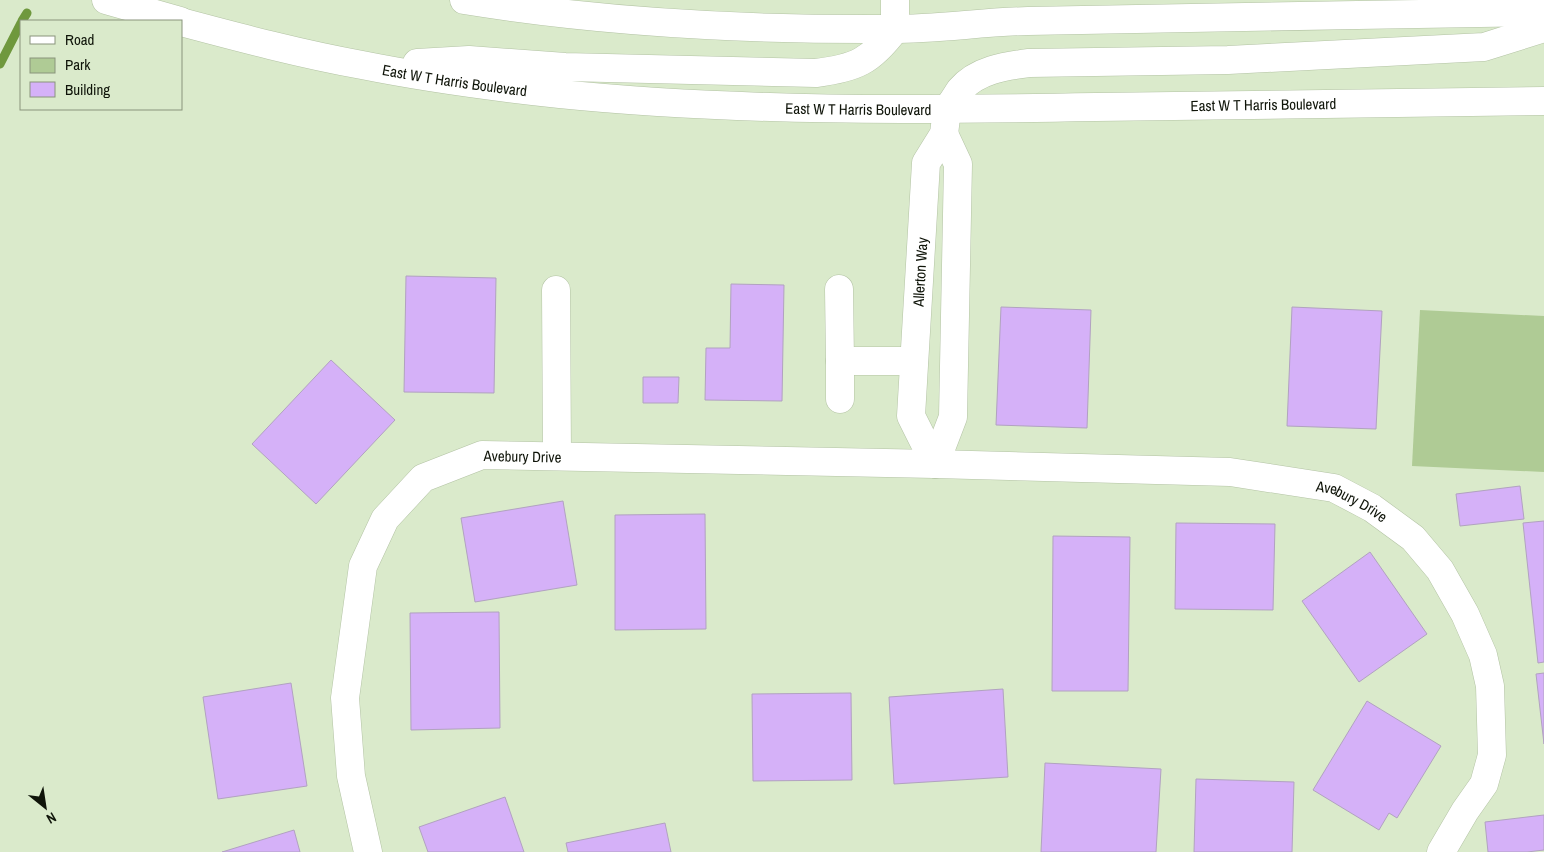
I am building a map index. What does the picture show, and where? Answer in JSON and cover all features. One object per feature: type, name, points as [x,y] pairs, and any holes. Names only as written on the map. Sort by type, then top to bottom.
[{"type":"main road","name":"East W T Harris Boulevard","points":[[106,0],[177,20]]},
{"type":"main road","points":[[464,0],[527,10],[622,20],[704,25],[895,29],[1024,21],[1544,12]]},
{"type":"main road","points":[[361,65],[469,60],[565,67],[816,73],[839,70],[854,65],[881,47],[895,29],[895,0]]},
{"type":"main road","name":"East W T Harris Boulevard","points":[[182,21],[255,42],[361,65],[462,82],[560,94],[693,104],[854,109],[945,122],[1364,102],[1544,102]]},
{"type":"main road","name":"Allerton Way","points":[[935,464],[911,416],[926,163],[961,88],[988,71],[1005,66],[1029,63],[1228,60],[1484,47],[1544,28]]},
{"type":"main road","points":[[935,464],[953,417],[958,164],[945,122]]},
{"type":"main road","points":[[839,289],[840,399]]},
{"type":"main road","points":[[556,290],[557,456]]},
{"type":"main road","points":[[840,361],[914,361]]},
{"type":"main road","name":"Avebury Drive","points":[[368,852],[351,776],[345,698],[363,566],[385,519],[423,478],[482,456],[935,464],[1230,472],[1334,488],[1372,508],[1413,538],[1440,570],[1465,614],[1483,655],[1490,686],[1492,756],[1484,784],[1465,811],[1441,852]]},
{"type":"green space","points":[[1420,310],[1544,316],[1544,472],[1412,466]]},
{"type":"building","points":[[406,276],[496,278],[494,393],[404,392]]},
{"type":"building","points":[[731,284],[784,285],[782,401],[705,400],[706,348],[730,348]]},
{"type":"building","points":[[1001,307],[1091,310],[1087,428],[996,425]]},
{"type":"building","points":[[1292,307],[1382,311],[1376,429],[1287,426]]},
{"type":"building","points":[[331,360],[395,420],[316,504],[252,444]]},
{"type":"building","points":[[643,377],[679,377],[678,403],[643,403]]},
{"type":"building","points":[[1520,486],[1524,519],[1460,526],[1456,494]]},
{"type":"building","points":[[563,501],[577,585],[475,602],[461,518]]},
{"type":"building","points":[[705,514],[706,629],[615,630],[615,515]]},
{"type":"building","points":[[1544,521],[1544,662],[1538,663],[1523,523]]},
{"type":"building","points":[[1176,523],[1275,524],[1273,610],[1175,609]]},
{"type":"building","points":[[1053,536],[1130,537],[1128,691],[1052,691]]},
{"type":"building","points":[[1370,552],[1427,634],[1359,682],[1302,601]]},
{"type":"building","points":[[499,612],[500,728],[411,730],[410,613]]},
{"type":"building","points":[[1544,673],[1544,744],[1536,674]]},
{"type":"building","points":[[291,683],[307,786],[218,799],[203,697]]},
{"type":"building","points":[[1003,689],[1008,777],[894,784],[889,697]]},
{"type":"building","points":[[851,693],[852,780],[753,781],[752,694]]},
{"type":"building","points":[[1367,701],[1441,746],[1397,818],[1389,813],[1379,830],[1313,790]]},
{"type":"building","points":[[1045,763],[1161,769],[1156,852],[1041,852]]},
{"type":"building","points":[[1196,779],[1294,782],[1292,852],[1194,852]]},
{"type":"building","points":[[505,797],[524,852],[428,852],[419,827]]},
{"type":"building","points":[[1544,815],[1544,850],[1488,852],[1485,822]]},
{"type":"building","points":[[665,823],[671,852],[568,852],[566,843]]},
{"type":"building","points":[[294,830],[300,852],[222,852]]},
{"type":"waterway","points":[[23,20],[27,13]]},
{"type":"waterway","points":[[0,64],[20,25]]}]
